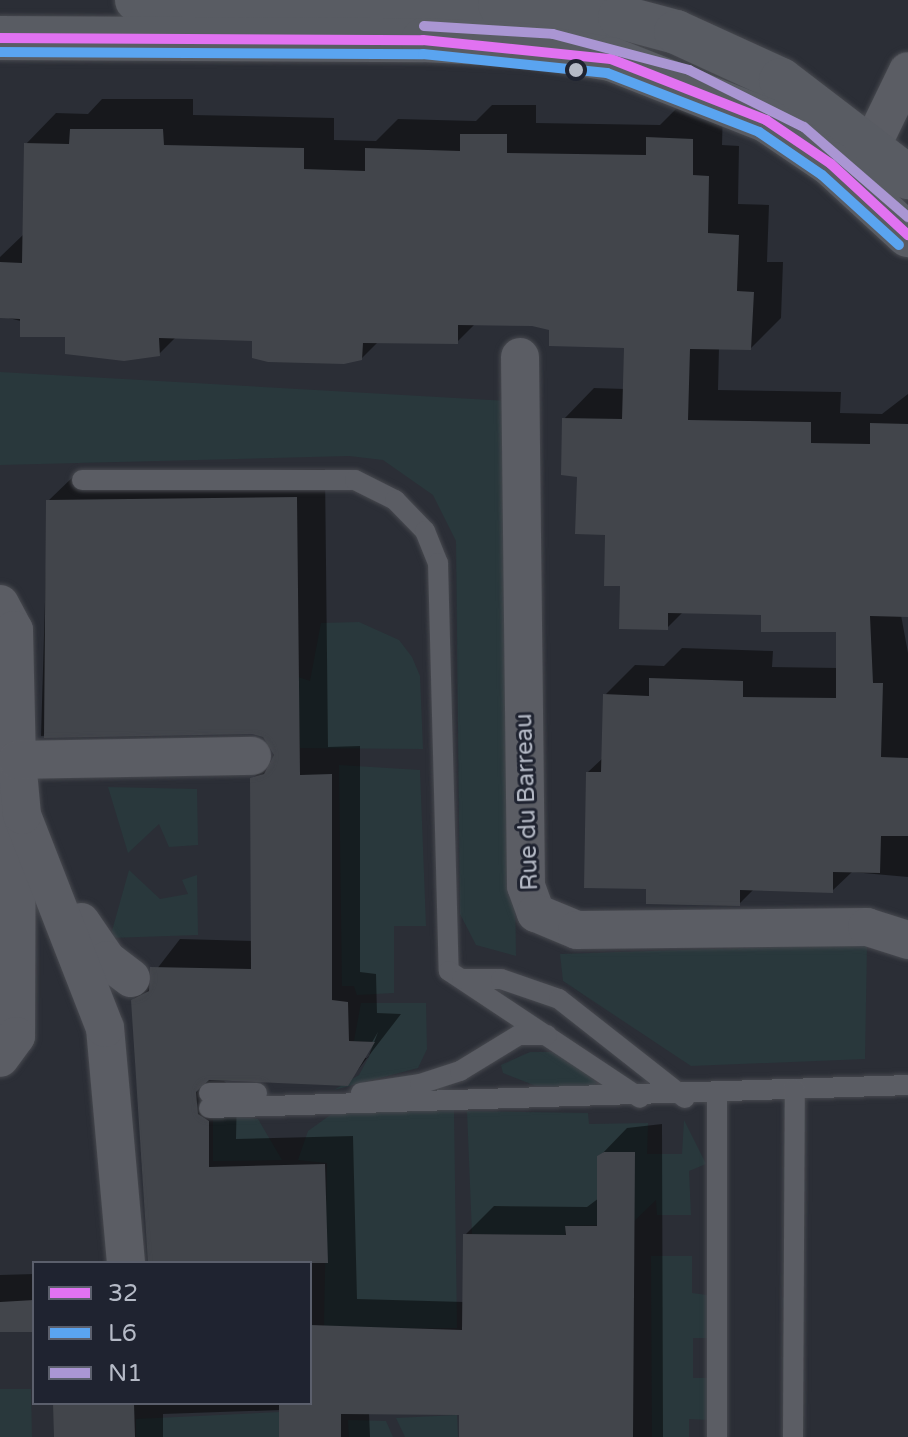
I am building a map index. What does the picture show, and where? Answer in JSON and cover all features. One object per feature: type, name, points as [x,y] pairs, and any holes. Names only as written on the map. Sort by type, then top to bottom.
[{"type":"main road","points":[[137,0],[422,15],[684,83],[796,139],[908,235]]},
{"type":"main road","points":[[0,38],[557,7],[676,32],[781,80],[872,145],[908,177]]},
{"type":"street","points":[[872,145],[908,71]]},
{"type":"street","name":"Rue du Barreau","points":[[520,357],[526,886],[536,913],[577,930],[867,927],[908,940]]},
{"type":"street","points":[[0,604],[14,630],[16,742],[16,1036],[0,1058]]},
{"type":"street","points":[[16,742],[252,756]]},
{"type":"street","points":[[0,828],[16,742]]},
{"type":"street","points":[[16,742],[22,815],[105,1028],[126,1261]]},
{"type":"street","points":[[45,871],[107,960],[131,978]]},
{"type":"lane","points":[[82,480],[355,480],[395,500],[425,531],[438,563],[449,971],[640,1098]]},
{"type":"lane","points":[[462,979],[501,979],[559,999],[685,1098]]},
{"type":"lane","points":[[551,1036],[519,1035],[460,1071],[420,1084],[353,1094],[209,1100],[685,1098],[795,1089],[908,1085]]},
{"type":"lane","points":[[793,1437],[795,1089]]},
{"type":"lane","points":[[717,1094],[717,1437]]},
{"type":"shaded area","points":[[0,372],[508,401],[516,956],[476,945],[460,914],[456,541],[433,495],[383,460],[349,456],[0,465]]},
{"type":"shaded area","points":[[359,622],[399,640],[412,657],[420,676],[423,749],[300,748],[298,677],[310,681],[321,623]]},
{"type":"shaded area","points":[[339,765],[420,770],[426,926],[394,926],[394,993],[357,995],[354,986],[342,986]]},
{"type":"shaded area","points":[[108,787],[197,789],[198,845],[169,847],[159,824],[128,853]]},
{"type":"shaded area","points":[[129,870],[160,899],[188,894],[182,880],[197,875],[198,935],[110,938]]},
{"type":"shaded area","points":[[867,944],[865,1059],[691,1066],[563,981],[560,954]]},
{"type":"shaded area","points":[[361,1003],[426,1003],[427,1049],[418,1068],[334,1090],[359,1075],[371,1053],[372,1042],[354,1041]]},
{"type":"shaded area","points":[[530,1052],[557,1052],[596,1082],[593,1089],[536,1086],[503,1073],[501,1065]]},
{"type":"shaded area","points":[[454,1110],[457,1328],[324,1329],[327,1163],[298,1160],[308,1131],[333,1113]]},
{"type":"shaded area","points":[[467,1111],[588,1113],[589,1124],[648,1123],[647,1154],[682,1154],[684,1120],[706,1164],[689,1171],[691,1215],[657,1215],[656,1200],[631,1224],[635,1156],[605,1152],[597,1156],[597,1212],[605,1225],[566,1226],[565,1235],[472,1234]]},
{"type":"shaded area","points":[[213,1114],[258,1119],[282,1160],[213,1161]]},
{"type":"shaded area","points":[[651,1256],[692,1256],[692,1293],[707,1295],[708,1338],[693,1338],[693,1378],[709,1378],[709,1420],[689,1419],[689,1437],[652,1437]]},
{"type":"shaded area","points":[[0,1389],[31,1389],[32,1437],[0,1437]]},
{"type":"shaded area","points":[[280,1412],[280,1437],[136,1437],[136,1419]]},
{"type":"shaded area","points":[[457,1415],[458,1437],[405,1437],[396,1418]]},
{"type":"shaded area","points":[[348,1420],[386,1421],[393,1437],[349,1437]]},
{"type":"building","points":[[70,129],[163,129],[164,145],[304,148],[304,169],[365,171],[365,148],[460,151],[460,134],[507,134],[507,153],[646,155],[646,137],[693,139],[693,175],[709,176],[708,233],[739,235],[737,291],[754,292],[751,350],[690,349],[688,420],[811,422],[811,443],[870,444],[870,423],[908,424],[908,617],[870,616],[873,683],[883,683],[881,757],[908,758],[908,836],[881,836],[880,873],[833,872],[833,893],[740,890],[740,906],[646,904],[646,889],[584,888],[586,772],[601,772],[603,694],[649,696],[649,678],[743,681],[743,697],[836,698],[836,632],[761,632],[761,615],[668,613],[668,630],[619,629],[620,586],[604,586],[605,535],[575,534],[577,477],[561,475],[562,418],[622,419],[624,348],[549,346],[549,330],[532,326],[458,325],[458,344],[363,343],[362,360],[344,364],[268,362],[252,358],[252,341],[159,338],[160,356],[124,361],[65,354],[65,337],[20,337],[20,319],[0,318],[0,262],[22,263],[24,143],[69,144]]},
{"type":"building","points":[[297,497],[300,775],[332,774],[332,1000],[348,1002],[349,1041],[375,1042],[348,1086],[209,1080],[196,1092],[198,1114],[209,1121],[209,1167],[325,1164],[328,1263],[148,1261],[131,1000],[149,991],[150,967],[251,969],[250,778],[264,774],[274,755],[263,737],[252,734],[44,738],[46,500]]},
{"type":"building","points":[[604,1152],[635,1152],[633,1437],[459,1437],[459,1415],[341,1414],[341,1437],[279,1437],[279,1405],[312,1405],[312,1325],[462,1330],[463,1234],[566,1235],[565,1226],[597,1226],[597,1156]]},
{"type":"building","points":[[32,1300],[32,1332],[0,1332],[0,1302]]},
{"type":"building","points":[[53,1405],[134,1405],[135,1437],[54,1437]]},
{"type":"transit line","name":"N1","points":[[424,26],[553,34],[689,70],[804,127],[908,217]]},
{"type":"transit line","name":"32","points":[[0,38],[423,40],[611,59],[766,120],[831,164],[908,235]]},
{"type":"transit line","name":"L6","points":[[0,52],[423,54],[607,73],[759,132],[822,175],[899,245]]}]
